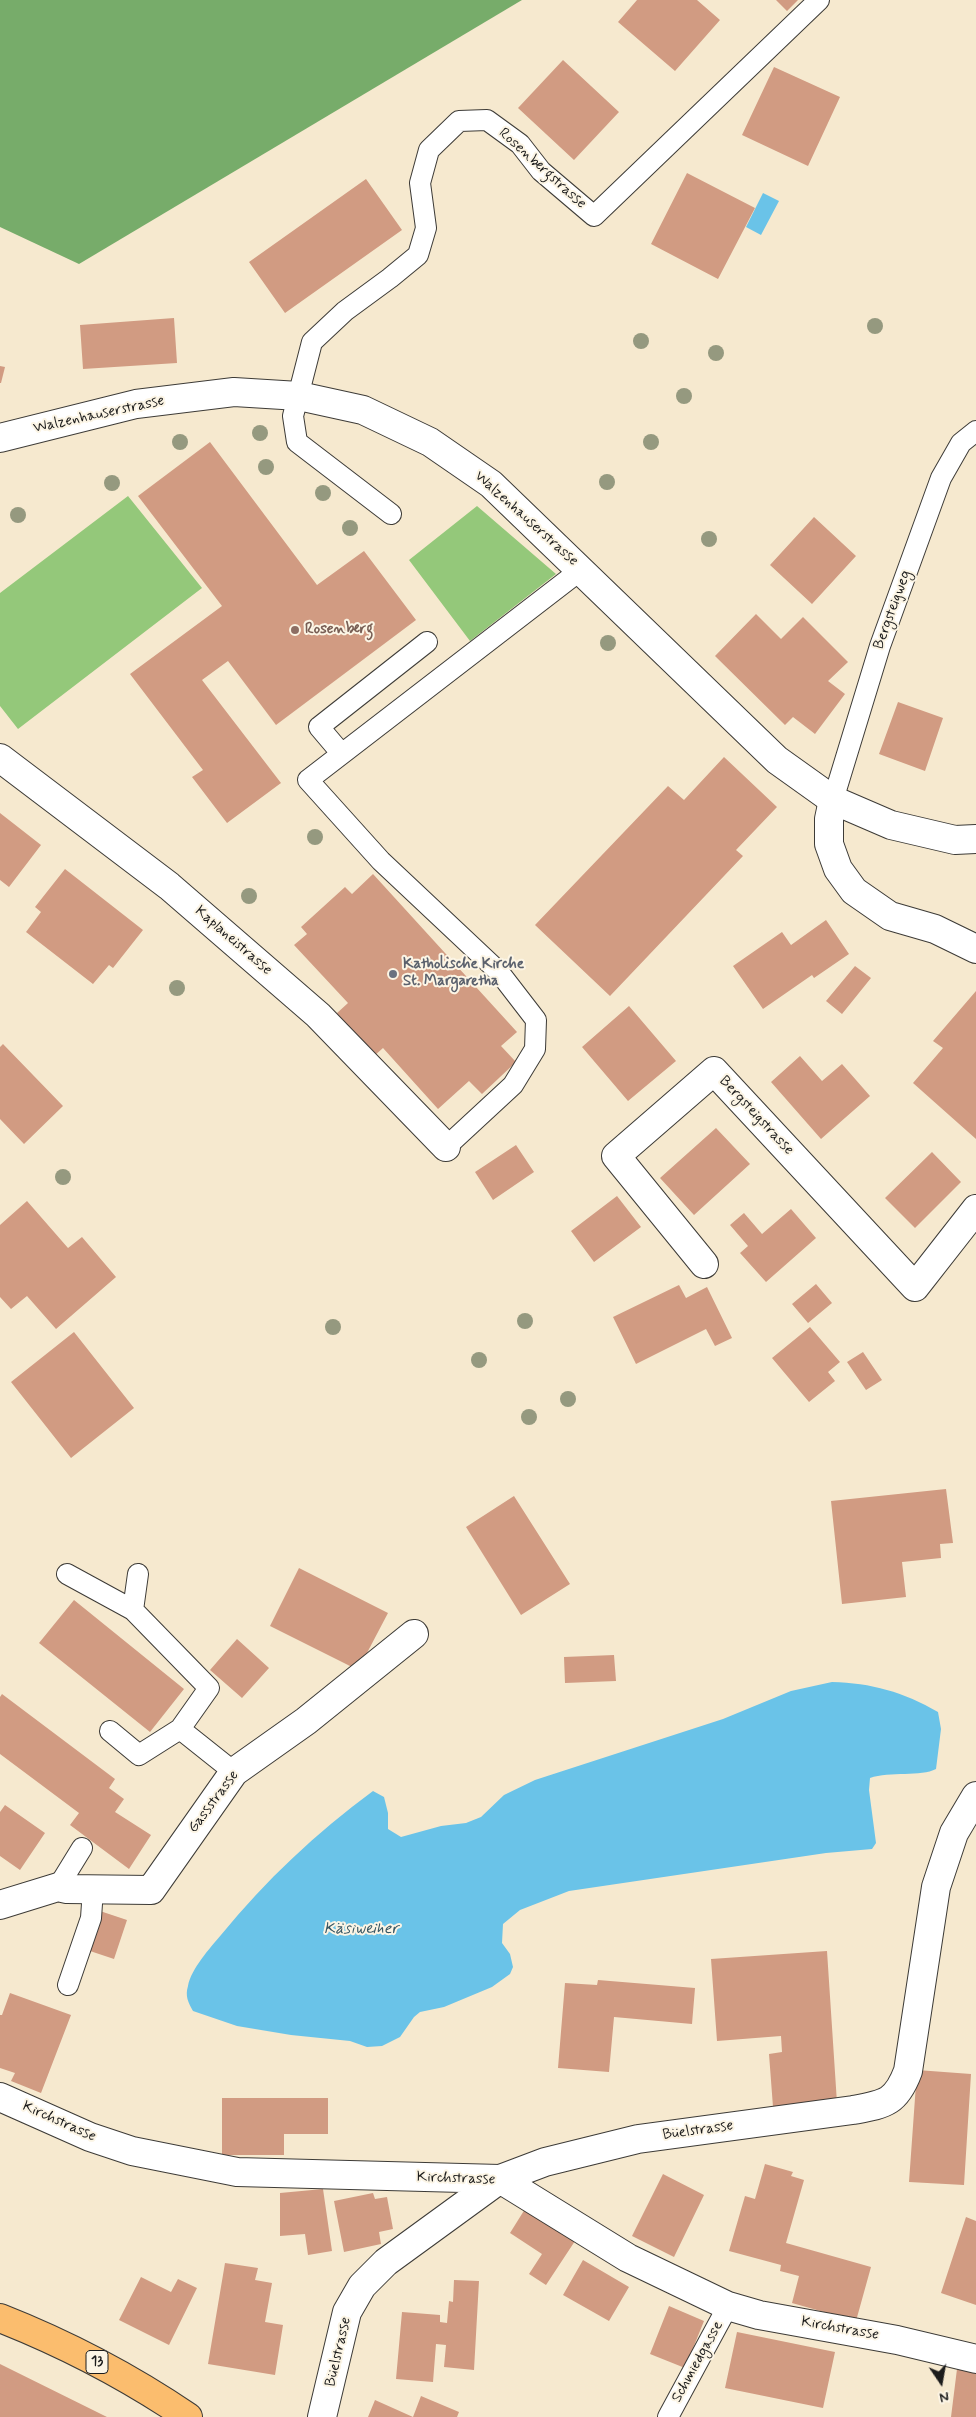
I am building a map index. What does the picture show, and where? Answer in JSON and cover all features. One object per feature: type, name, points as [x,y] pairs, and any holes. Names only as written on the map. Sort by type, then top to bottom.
[{"type":"main road","name":"13","points":[[0,2318],[104,2365],[188,2417]]},
{"type":"street","name":"Walzenhauserstrasse","points":[[0,438],[136,404],[234,392],[299,396],[363,410],[430,442],[491,484],[582,569],[777,760],[833,800],[892,825],[955,840],[976,839]]},
{"type":"street","name":"Kaplaneistrasse","points":[[0,758],[169,886],[310,1009],[446,1146]]},
{"type":"street","points":[[833,800],[829,819],[829,844],[838,869],[854,891],[890,916],[935,929],[976,949]]},
{"type":"street","name":"Bergsteigstrasse","points":[[704,1264],[616,1156],[714,1071],[915,1286],[976,1209]]},
{"type":"street","name":"Gassstrasse","points":[[0,1905],[58,1887],[151,1890],[234,1772],[306,1721],[414,1634]]},
{"type":"street","name":"Büelstrasse","points":[[322,2417],[347,2312],[362,2286],[386,2262],[500,2179],[545,2162],[638,2140],[853,2110],[879,2105],[896,2096],[905,2078],[911,2054],[928,1926],[936,1887],[954,1833],[976,1796]]},
{"type":"street","name":"Kirchstrasse","points":[[0,2097],[90,2137],[132,2151],[238,2172],[500,2179],[628,2258],[728,2306],[759,2314],[897,2340],[976,2359]]},
{"type":"lane","name":"Rosenbergstrasse","points":[[299,396],[312,342],[345,311],[418,255],[426,228],[420,183],[429,150],[459,121],[488,120],[520,144],[541,171],[594,216],[819,0]]},
{"type":"lane","points":[[299,396],[293,416],[297,442],[391,514]]},
{"type":"lane","name":"Bergsteigweg","points":[[833,800],[880,646],[941,478],[961,442],[976,431]]},
{"type":"lane","points":[[446,1146],[513,1085],[535,1049],[536,1020],[499,972],[382,861],[308,780],[582,569]]},
{"type":"lane","points":[[341,753],[319,726],[427,642]]},
{"type":"lane","points":[[67,1574],[133,1610],[209,1688],[180,1729],[139,1755],[110,1731]]},
{"type":"lane","points":[[133,1610],[138,1574]]},
{"type":"lane","points":[[180,1729],[234,1772]]},
{"type":"lane","points":[[58,1887],[82,1848]]},
{"type":"lane","points":[[68,1985],[91,1918],[93,1889]]},
{"type":"lane","name":"Schmiedgasse","points":[[668,2417],[728,2306]]},
{"type":"green space","points":[[0,0],[522,0],[79,264],[0,227]]},
{"type":"green space","points":[[128,496],[202,588],[18,729],[0,706],[0,593]]},
{"type":"green space","points":[[477,506],[556,574],[470,641],[409,560]]},
{"type":"water","points":[[763,193],[779,201],[761,235],[746,227]]},
{"type":"water","name":"Käsiweiher","points":[[832,1682],[860,1684],[887,1690],[913,1699],[938,1712],[941,1729],[936,1769],[922,1773],[870,1778],[869,1790],[876,1843],[872,1849],[826,1853],[569,1891],[520,1910],[503,1924],[502,1943],[510,1954],[513,1967],[510,1974],[492,1987],[444,2007],[420,2012],[414,2017],[400,2037],[382,2046],[367,2047],[350,2041],[291,2035],[237,2026],[193,2011],[191,2008],[188,2002],[187,1990],[193,1973],[212,1946],[238,1915],[292,1858],[373,1791],[384,1797],[388,1813],[388,1829],[401,1837],[441,1826],[466,1823],[481,1817],[504,1795],[535,1780],[723,1719],[791,1691]]},
{"type":"building","points":[[637,0],[697,0],[720,20],[675,71],[618,22]]},
{"type":"building","points":[[776,0],[798,0],[787,11]]},
{"type":"building","points":[[563,60],[619,112],[574,160],[518,108]]},
{"type":"building","points":[[774,67],[840,97],[808,166],[742,135]]},
{"type":"building","points":[[687,173],[755,208],[718,279],[651,244]]},
{"type":"building","points":[[366,179],[402,230],[285,313],[249,262]]},
{"type":"building","points":[[174,318],[177,363],[83,369],[80,325]]},
{"type":"building","points":[[0,366],[5,367],[1,383],[0,383]]},
{"type":"building","name":"Rosenberg","points":[[210,442],[317,585],[364,551],[416,620],[276,725],[228,661],[202,680],[281,783],[227,823],[192,777],[203,770],[130,674],[222,606],[138,496]]},
{"type":"building","points":[[814,517],[856,556],[812,604],[770,565]]},
{"type":"building","points":[[756,614],[781,639],[803,617],[848,662],[828,681],[845,694],[815,734],[793,717],[785,725],[715,656]]},
{"type":"building","points":[[898,702],[943,718],[925,771],[879,754]]},
{"type":"building","points":[[724,757],[777,807],[736,850],[743,856],[610,996],[535,925],[668,786],[684,800]]},
{"type":"building","points":[[0,813],[41,845],[9,887],[0,880]]},
{"type":"building","points":[[65,869],[143,930],[113,968],[109,965],[93,984],[26,932],[41,912],[35,907]]},
{"type":"building","name":"Katholische Kirche St. Margaretha","points":[[373,874],[517,1032],[501,1046],[516,1062],[482,1094],[469,1081],[438,1109],[383,1048],[374,1056],[336,1014],[348,1003],[294,945],[307,934],[301,927],[345,887],[352,894]]},
{"type":"building","points":[[826,920],[849,954],[814,978],[812,975],[763,1009],[733,966],[782,932],[791,945]]},
{"type":"building","points":[[855,966],[871,978],[842,1014],[826,1001]]},
{"type":"building","points":[[976,991],[976,1139],[913,1083],[943,1048],[933,1041]]},
{"type":"building","points":[[629,1006],[676,1061],[628,1101],[582,1047]]},
{"type":"building","points":[[3,1044],[63,1106],[24,1144],[0,1119],[0,1047]]},
{"type":"building","points":[[800,1056],[822,1081],[842,1064],[870,1096],[821,1139],[771,1082]]},
{"type":"building","points":[[716,1128],[750,1164],[694,1215],[660,1178]]},
{"type":"building","points":[[516,1145],[534,1172],[493,1200],[475,1172]]},
{"type":"building","points":[[932,1152],[961,1182],[915,1228],[885,1198]]},
{"type":"building","points":[[617,1196],[641,1227],[594,1262],[571,1231]]},
{"type":"building","points":[[27,1201],[68,1248],[82,1237],[116,1277],[56,1329],[27,1296],[11,1309],[0,1297],[0,1225]]},
{"type":"building","points":[[791,1209],[816,1238],[766,1282],[740,1253],[748,1246],[730,1225],[744,1213],[762,1234]]},
{"type":"building","points":[[816,1284],[832,1303],[808,1323],[792,1304]]},
{"type":"building","points":[[679,1285],[686,1298],[707,1287],[732,1338],[715,1346],[706,1329],[636,1364],[613,1317]]},
{"type":"building","points":[[810,1327],[840,1362],[828,1372],[835,1381],[809,1402],[772,1358]]},
{"type":"building","points":[[74,1332],[134,1408],[71,1458],[11,1382]]},
{"type":"building","points":[[863,1352],[882,1380],[866,1390],[847,1362]]},
{"type":"building","points":[[946,1489],[953,1543],[940,1544],[941,1558],[902,1562],[906,1597],[842,1604],[831,1501]]},
{"type":"building","points":[[514,1496],[570,1584],[521,1615],[466,1527]]},
{"type":"building","points":[[299,1568],[388,1613],[358,1670],[270,1626]]},
{"type":"building","points":[[74,1600],[184,1689],[150,1732],[39,1643]]},
{"type":"building","points":[[237,1639],[269,1668],[242,1698],[210,1670]]},
{"type":"building","points":[[614,1655],[616,1681],[565,1683],[564,1657]]},
{"type":"building","points":[[2,1694],[115,1779],[109,1788],[124,1799],[115,1812],[151,1835],[129,1869],[70,1825],[79,1813],[0,1754],[0,1697]]},
{"type":"building","points":[[5,1805],[45,1833],[20,1870],[0,1856],[0,1812]]},
{"type":"building","points":[[100,1911],[127,1920],[114,1959],[87,1950]]},
{"type":"building","points":[[827,1951],[837,2103],[773,2107],[769,2054],[782,2052],[781,2036],[717,2041],[711,1959]]},
{"type":"building","points":[[598,1980],[695,1988],[692,2024],[614,2017],[609,2072],[558,2068],[565,1983],[597,1985]]},
{"type":"building","points":[[10,1993],[71,2015],[41,2093],[11,2081],[15,2073],[0,2068],[0,2015],[2,2015]]},
{"type":"building","points":[[917,2070],[971,2074],[964,2185],[909,2182]]},
{"type":"building","points":[[222,2098],[328,2098],[328,2134],[284,2134],[284,2155],[222,2155]]},
{"type":"building","points":[[765,2164],[793,2172],[791,2176],[804,2180],[786,2243],[871,2267],[856,2321],[792,2303],[799,2276],[780,2271],[781,2265],[729,2251],[745,2196],[755,2199]]},
{"type":"building","points":[[663,2174],[704,2195],[674,2257],[632,2236]]},
{"type":"building","points":[[323,2189],[332,2251],[308,2255],[305,2234],[280,2236],[280,2193]]},
{"type":"building","points":[[373,2193],[375,2199],[387,2197],[393,2229],[379,2232],[381,2244],[344,2252],[334,2201]]},
{"type":"building","points":[[525,2209],[575,2241],[546,2285],[529,2274],[542,2254],[510,2233]]},
{"type":"building","points":[[966,2217],[976,2221],[976,2305],[941,2293]]},
{"type":"building","points":[[583,2260],[629,2287],[609,2321],[563,2295]]},
{"type":"building","points":[[225,2263],[258,2268],[255,2280],[272,2283],[265,2322],[283,2325],[275,2375],[208,2364]]},
{"type":"building","points":[[141,2277],[171,2292],[178,2279],[197,2288],[169,2345],[119,2320]]},
{"type":"building","points":[[454,2280],[479,2281],[474,2370],[444,2367],[446,2345],[436,2344],[433,2382],[396,2379],[402,2312],[440,2315],[440,2322],[447,2323],[449,2301],[453,2302]]},
{"type":"building","points":[[669,2306],[704,2321],[685,2368],[650,2354]]},
{"type":"building","points":[[737,2332],[835,2352],[823,2408],[725,2388]]},
{"type":"building","points":[[0,2364],[107,2417],[0,2417]]},
{"type":"building","points":[[957,2369],[976,2372],[976,2417],[951,2417]]},
{"type":"building","points":[[421,2396],[459,2412],[457,2417],[413,2417]]},
{"type":"building","points":[[375,2400],[413,2417],[368,2417]]},
{"type":"place","name":"Rosenberg","points":[[295,630]]},
{"type":"place","name":"Katholische Kirche St. Margaretha","points":[[393,974]]}]
